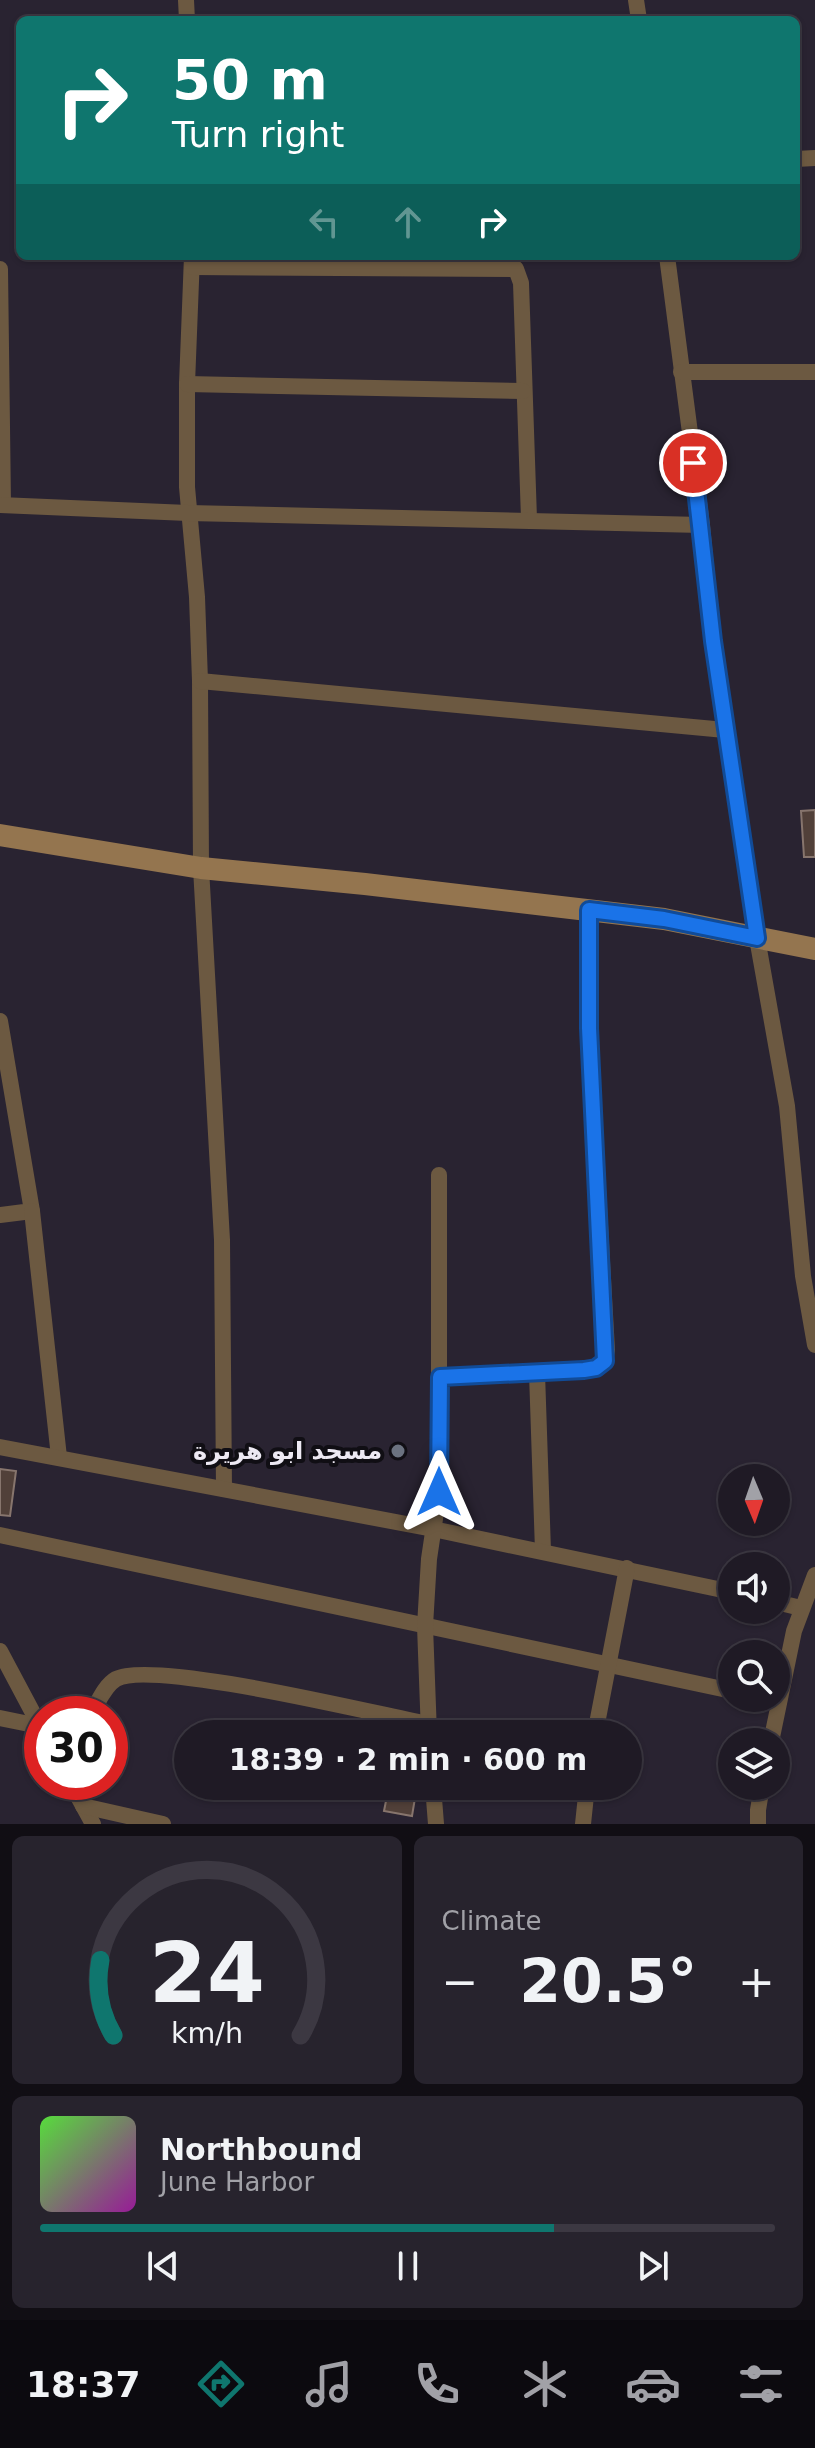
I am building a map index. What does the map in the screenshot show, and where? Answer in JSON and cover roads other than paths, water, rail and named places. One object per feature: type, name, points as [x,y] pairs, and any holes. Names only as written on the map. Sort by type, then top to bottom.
[{"type":"street","points":[[667,260],[725,730],[787,1106],[803,1276],[815,1345]]},
{"type":"street","points":[[224,1489],[222,1240],[201,868],[200,681],[195,569],[188,513],[187,384],[192,261],[516,269],[521,283],[529,519]]},
{"type":"street","points":[[0,269],[2,505],[188,513],[702,525]]},
{"type":"street","points":[[681,372],[815,372]]},
{"type":"street","points":[[187,384],[523,391]]},
{"type":"street","points":[[200,681],[725,730]]},
{"type":"street","points":[[0,835],[201,868],[664,919],[815,949]]},
{"type":"street","points":[[440,1377],[596,1368],[602,1365],[606,1357],[589,1028],[589,910]]},
{"type":"street","points":[[0,1021],[32,1211],[59,1457]]},
{"type":"street","points":[[429,1720],[425,1626],[439,1492],[439,1175]]},
{"type":"street","points":[[0,1215],[32,1211]]},
{"type":"street","points":[[537,1373],[543,1551]]},
{"type":"street","points":[[0,1447],[433,1529],[718,1589]]},
{"type":"street","points":[[0,1535],[718,1688]]},
{"type":"street","points":[[598,1720],[627,1568]]},
{"type":"street","points":[[790,1655],[801,1608],[815,1575]]},
{"type":"street","points":[[790,1605],[801,1608]]},
{"type":"street","points":[[0,1651],[24,1696]]},
{"type":"street","points":[[102,1696],[112,1681],[125,1676],[156,1675],[206,1680],[388,1720]]},
{"type":"street","points":[[0,1718],[24,1724]]},
{"type":"street","points":[[80,1800],[93,1824]]},
{"type":"street","points":[[434,1800],[436,1824]]},
{"type":"street","points":[[583,1824],[586,1800]]},
{"type":"street","points":[[758,1824],[760,1800]]},
{"type":"street","points":[[83,1806],[163,1824]]},
{"type":"place","name":"مسجد ابو هريرة","points":[[398,1451]]}]
